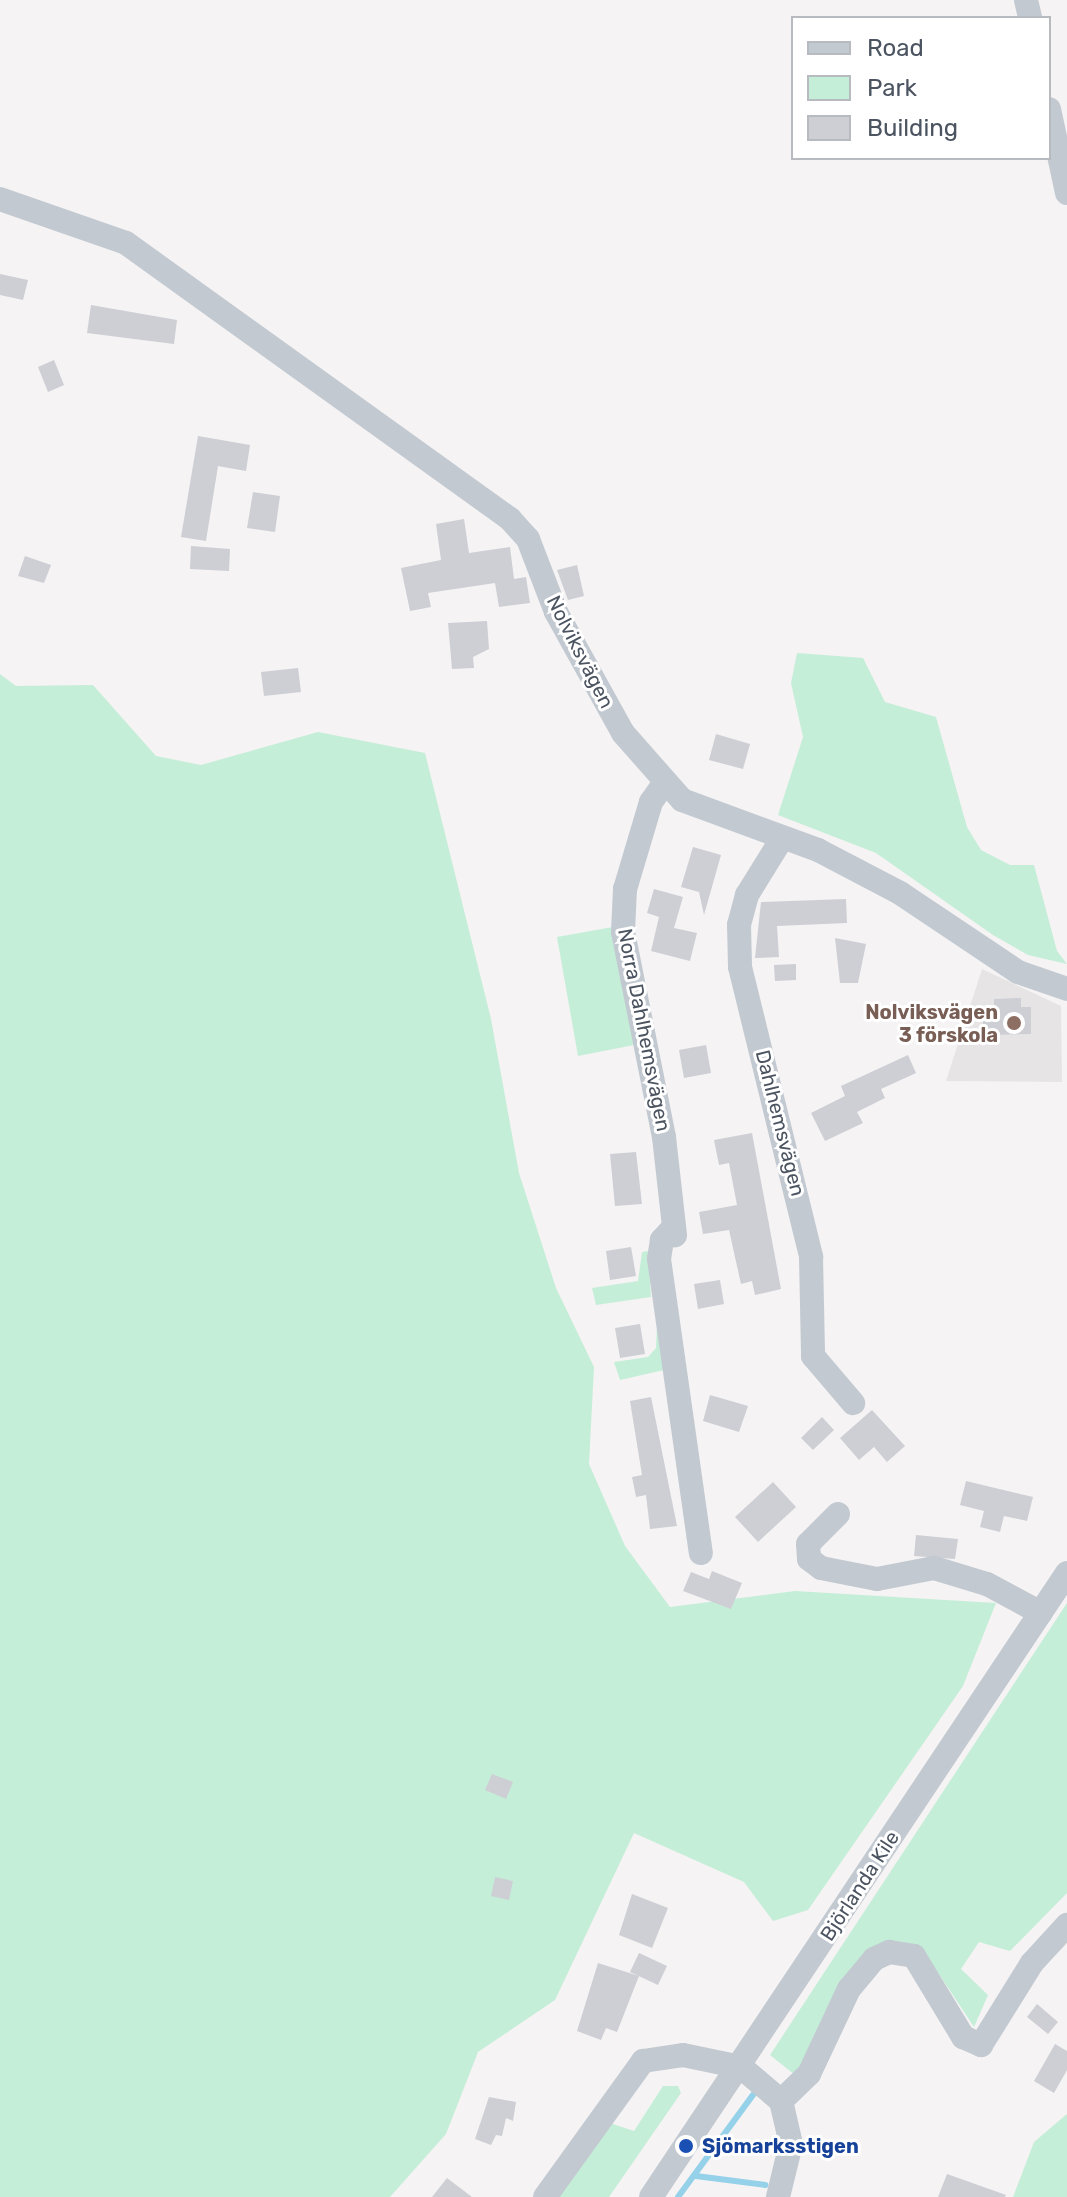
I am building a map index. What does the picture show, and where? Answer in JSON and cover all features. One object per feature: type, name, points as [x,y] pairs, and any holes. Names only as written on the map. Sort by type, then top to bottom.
[{"type":"street","points":[[1051,118],[1067,193]]},
{"type":"street","name":"Nolviksvägen","points":[[0,199],[126,243],[510,519],[537,556],[556,612],[607,706],[663,785],[716,817],[866,875],[1018,972],[1067,989]]},
{"type":"street","name":"Norra Dahlhemsvägen","points":[[663,785],[647,811],[625,889],[623,932],[664,1137],[674,1231],[662,1240],[659,1259],[701,1553]]},
{"type":"street","name":"Dahlhemsvägen","points":[[781,840],[747,895],[739,925],[740,967],[811,1257],[813,1356],[853,1403]]},
{"type":"street","points":[[838,1514],[808,1544],[809,1559],[821,1568],[877,1579],[934,1568],[987,1584],[1041,1613]]},
{"type":"street","name":"Björlanda Kile","points":[[651,2197],[741,2067],[1067,1573]]},
{"type":"street","points":[[781,2101],[809,2074],[849,1989],[874,1959],[889,1952],[914,1956],[963,2037],[981,2045],[1032,1963],[1067,1925]]},
{"type":"street","points":[[545,2197],[643,2061],[683,2055],[741,2067],[781,2101],[791,2144],[778,2197]]},
{"type":"shaded area","name":"Nolviksvägen 3 förskola","points":[[982,969],[1061,1006],[1062,1082],[946,1081]]},
{"type":"green space","points":[[797,653],[863,658],[885,702],[936,717],[967,827],[981,850],[1010,865],[1034,865],[1057,951],[1067,964],[1028,955],[993,935],[876,853],[778,815],[803,737],[791,683]]},
{"type":"green space","points":[[0,674],[16,686],[93,685],[156,756],[201,765],[318,732],[425,753],[491,1019],[519,1173],[556,1288],[594,1367],[589,1464],[625,1546],[670,1607],[795,1591],[996,1603],[963,1686],[808,1910],[773,1921],[744,1882],[634,1833],[555,2000],[478,2052],[446,2134],[390,2197],[0,2197]]},
{"type":"green space","points":[[613,927],[634,1045],[578,1056],[557,937]]},
{"type":"green space","points":[[648,1251],[651,1297],[596,1305],[592,1288],[638,1281],[642,1252]]},
{"type":"green space","points":[[657,1325],[664,1370],[620,1380],[614,1362],[648,1357],[656,1348]]},
{"type":"green space","points":[[1067,1603],[1067,1893],[1010,1951],[979,1942],[961,1969],[988,1995],[974,2027],[931,1962],[876,1951],[795,2075],[770,2055]]},
{"type":"green space","points":[[663,2086],[678,2086],[681,2093],[609,2197],[557,2197],[610,2123],[634,2131]]},
{"type":"green space","points":[[1067,2114],[1067,2197],[1013,2197],[1034,2142]]},
{"type":"building","points":[[0,274],[28,280],[23,300],[0,295]]},
{"type":"building","points":[[91,305],[177,320],[174,344],[87,333]]},
{"type":"building","points":[[54,360],[64,385],[48,392],[38,367]]},
{"type":"building","points":[[198,436],[250,445],[246,471],[218,466],[206,541],[181,537]]},
{"type":"building","points":[[253,492],[280,496],[275,532],[247,528]]},
{"type":"building","points":[[464,519],[469,553],[510,547],[514,579],[526,577],[530,603],[499,607],[495,583],[428,593],[431,607],[410,611],[401,568],[441,560],[436,524]]},
{"type":"building","points":[[191,546],[230,549],[229,571],[190,569]]},
{"type":"building","points":[[25,556],[51,565],[44,583],[18,576]]},
{"type":"building","points":[[577,565],[584,596],[568,600],[557,570]]},
{"type":"building","points":[[487,621],[489,649],[473,657],[474,668],[452,669],[448,623]]},
{"type":"building","points":[[298,668],[301,692],[264,696],[261,672]]},
{"type":"building","points":[[716,734],[750,744],[743,769],[709,760]]},
{"type":"building","points":[[693,847],[721,855],[704,915],[699,892],[681,887]]},
{"type":"building","points":[[654,889],[683,897],[674,928],[697,933],[690,961],[651,951],[659,917],[647,913]]},
{"type":"building","points":[[846,899],[847,923],[777,926],[779,957],[755,958],[761,902]]},
{"type":"building","points":[[835,938],[866,944],[858,983],[840,983]]},
{"type":"building","points":[[796,964],[796,980],[775,981],[774,965]]},
{"type":"building","points":[[1021,998],[1021,1007],[1031,1007],[1031,1034],[983,1035],[983,1008],[994,1008],[994,999]]},
{"type":"building","points":[[706,1045],[711,1073],[684,1078],[679,1050]]},
{"type":"building","points":[[908,1055],[916,1073],[881,1089],[885,1098],[857,1112],[863,1123],[825,1141],[811,1113],[845,1096],[841,1086]]},
{"type":"building","points":[[752,1133],[781,1289],[755,1295],[752,1281],[741,1284],[729,1230],[703,1234],[699,1212],[737,1205],[729,1163],[719,1165],[714,1140]]},
{"type":"building","points":[[636,1152],[642,1204],[615,1206],[610,1154]]},
{"type":"building","points":[[631,1247],[636,1276],[610,1280],[606,1251]]},
{"type":"building","points":[[720,1280],[724,1304],[698,1309],[694,1284]]},
{"type":"building","points":[[640,1324],[645,1354],[620,1358],[615,1328]]},
{"type":"building","points":[[710,1395],[748,1406],[739,1432],[703,1421]]},
{"type":"building","points":[[651,1397],[677,1526],[650,1529],[646,1495],[636,1497],[632,1477],[642,1475],[630,1401]]},
{"type":"building","points":[[872,1410],[905,1446],[887,1462],[874,1447],[859,1460],[840,1438]]},
{"type":"building","points":[[822,1417],[834,1430],[813,1450],[801,1438]]},
{"type":"building","points":[[966,1481],[1033,1497],[1027,1521],[1004,1516],[1000,1532],[980,1527],[984,1511],[960,1505]]},
{"type":"building","points":[[773,1482],[796,1507],[758,1542],[735,1517]]},
{"type":"building","points":[[916,1535],[958,1539],[955,1559],[914,1556]]},
{"type":"building","points":[[712,1571],[742,1583],[731,1609],[683,1591],[691,1572],[709,1579]]},
{"type":"building","points":[[492,1774],[513,1782],[506,1799],[485,1790]]},
{"type":"building","points":[[495,1877],[513,1881],[509,1900],[491,1896]]},
{"type":"building","points":[[632,1894],[668,1908],[652,1948],[619,1935]]},
{"type":"building","points":[[639,1953],[667,1966],[658,1985],[630,1972]]},
{"type":"building","points":[[598,1963],[639,1976],[617,2032],[606,2028],[601,2040],[577,2031]]},
{"type":"building","points":[[1037,2004],[1058,2022],[1048,2034],[1027,2017]]},
{"type":"building","points":[[1055,2044],[1067,2051],[1067,2070],[1054,2093],[1034,2081]]},
{"type":"building","points":[[489,2097],[516,2102],[513,2121],[506,2118],[502,2136],[496,2135],[491,2145],[475,2139]]},
{"type":"building","points":[[947,2174],[1006,2195],[938,2197]]},
{"type":"building","points":[[447,2178],[472,2197],[432,2197]]},
{"type":"waterway","points":[[678,2197],[753,2095]]},
{"type":"waterway","points":[[696,2176],[765,2185]]},
{"type":"place","name":"Nolviksvägen 3 förskola","points":[[1014,1023]]},
{"type":"place","name":"Sjömarksstigen","points":[[686,2146]]}]
